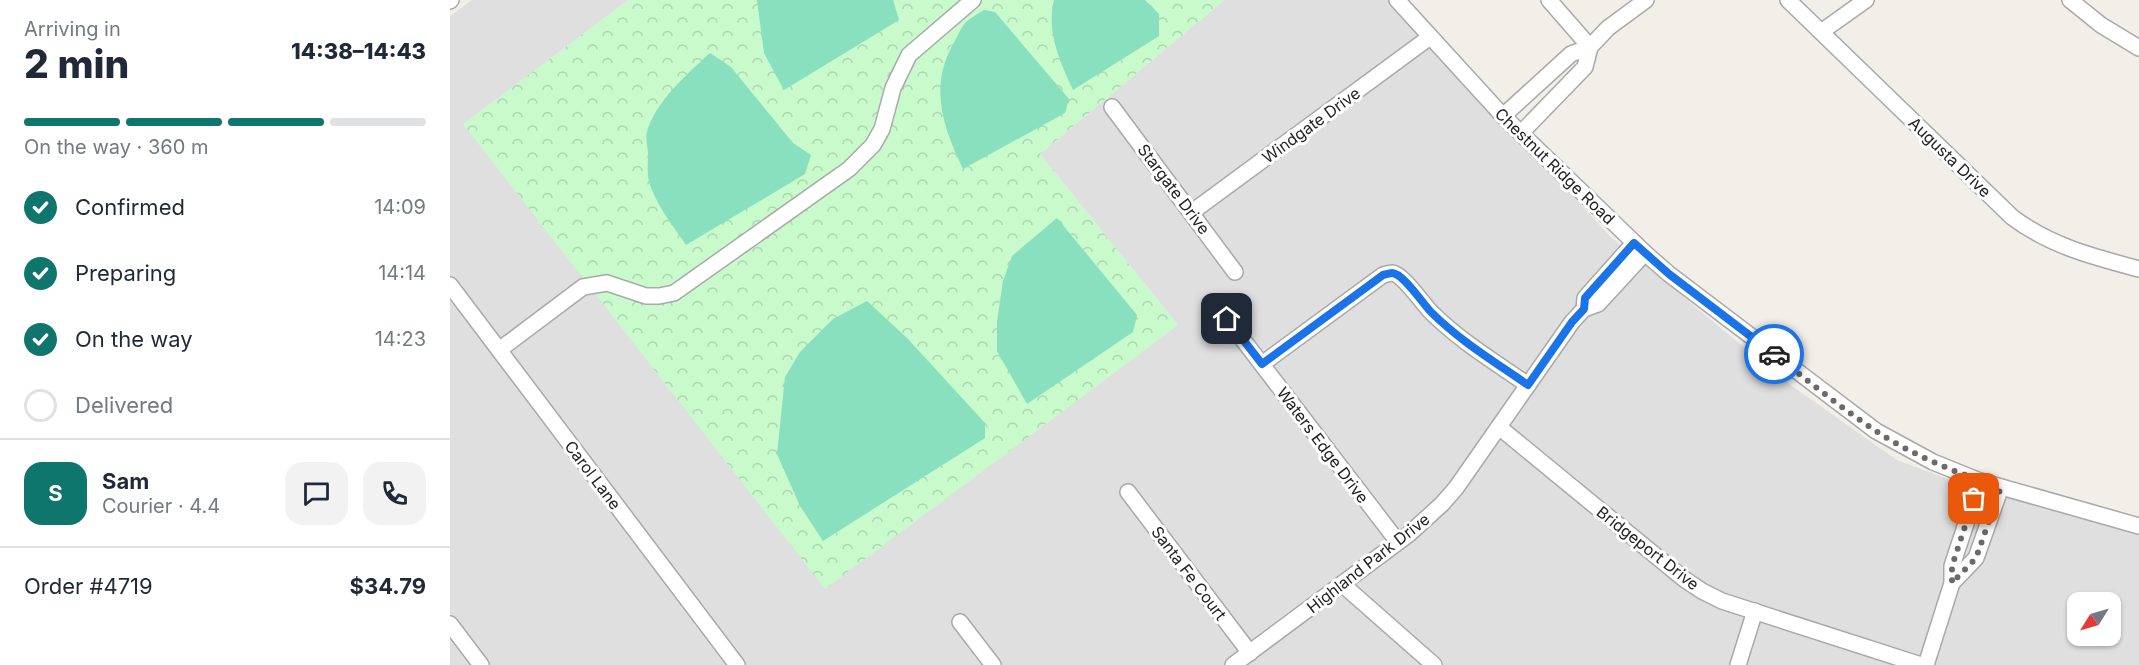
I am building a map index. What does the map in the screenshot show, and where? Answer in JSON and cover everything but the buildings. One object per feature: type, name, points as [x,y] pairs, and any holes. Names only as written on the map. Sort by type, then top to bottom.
[{"type":"street","points":[[499,350],[583,287],[607,283],[646,296],[668,296],[849,169],[873,145],[882,129],[893,88],[909,55],[973,0]]},
{"type":"street","name":"Chestnut Ridge Road","points":[[1397,0],[1503,116],[1639,248],[1669,274],[1876,431],[1933,462],[1980,480],[2139,526]]},
{"type":"street","points":[[1549,0],[1590,47]]},
{"type":"street","points":[[1503,116],[1571,54],[1590,47],[1608,28],[1646,0]]},
{"type":"street","name":"Augusta Drive","points":[[1788,0],[2012,217],[2054,243],[2139,270]]},
{"type":"street","points":[[1821,32],[1866,0]]},
{"type":"street","points":[[2070,0],[2101,25],[2139,48]]},
{"type":"street","name":"Windgate Drive","points":[[1192,212],[1430,37]]},
{"type":"street","points":[[1521,133],[1585,67],[1590,47]]},
{"type":"street","name":"Stargate Drive","points":[[1112,107],[1235,272]]},
{"type":"street","name":"Highland Park Drive","points":[[1233,665],[1398,542],[1442,504],[1456,488],[1572,322],[1584,309],[1598,304],[1639,248]]},
{"type":"street","points":[[1262,364],[1383,275],[1392,273],[1397,274],[1407,284],[1455,336],[1528,385]]},
{"type":"street","name":"Carol Lane","points":[[450,285],[737,665]]},
{"type":"street","name":"Waters Edge Drive","points":[[1227,319],[1398,542]]},
{"type":"street","name":"Bridgeport Drive","points":[[1499,427],[1684,579],[1702,591],[1722,601],[1921,665]]},
{"type":"street","points":[[1926,665],[1952,583],[1952,566],[1980,480]]},
{"type":"street","points":[[1952,583],[1976,558],[2001,487]]},
{"type":"street","name":"Santa Fe Court","points":[[1128,492],[1250,653]]},
{"type":"street","points":[[1342,584],[1434,665]]},
{"type":"street","points":[[1738,665],[1755,611]]},
{"type":"street","points":[[960,622],[993,665]]},
{"type":"street","points":[[450,624],[481,665]]},
{"type":"shaded area","points":[[472,0],[628,0],[464,124],[1178,325],[1040,154],[1224,0],[1390,0],[1610,236],[1782,379],[1897,460],[1953,481],[2139,535],[2139,665],[450,665],[450,16]]},
{"type":"green space","points":[[628,0],[1224,0],[1040,154],[1178,325],[825,589],[463,124]]},
{"type":"green space","points":[[757,0],[893,0],[899,20],[784,90],[764,53]]},
{"type":"green space","points":[[1054,0],[1145,0],[1159,14],[1159,36],[1073,90],[1059,57],[1053,35]]},
{"type":"green space","points":[[984,10],[995,12],[1069,99],[1065,113],[963,169],[945,123],[940,92],[942,76],[946,60],[963,25]]},
{"type":"green space","points":[[710,53],[731,67],[793,143],[811,155],[805,174],[686,245],[663,211],[650,186],[646,134],[651,121],[665,99]]},
{"type":"green space","points":[[1057,218],[1137,315],[1133,332],[1027,404],[997,351],[997,322],[1003,281],[1012,256]]},
{"type":"green space","points":[[867,301],[907,338],[985,423],[985,438],[823,541],[800,506],[777,454],[785,377],[800,352],[833,319]]},
{"type":"way so far","points":[[1774,354],[1876,431],[1933,462],[2001,487],[1976,558],[1952,583],[1952,566],[1974,499]]},
{"type":"route","points":[[1227,319],[1262,364],[1383,275],[1397,274],[1455,336],[1528,385],[1572,322],[1584,309],[1585,298],[1634,243],[1669,274],[1774,354]]}]
